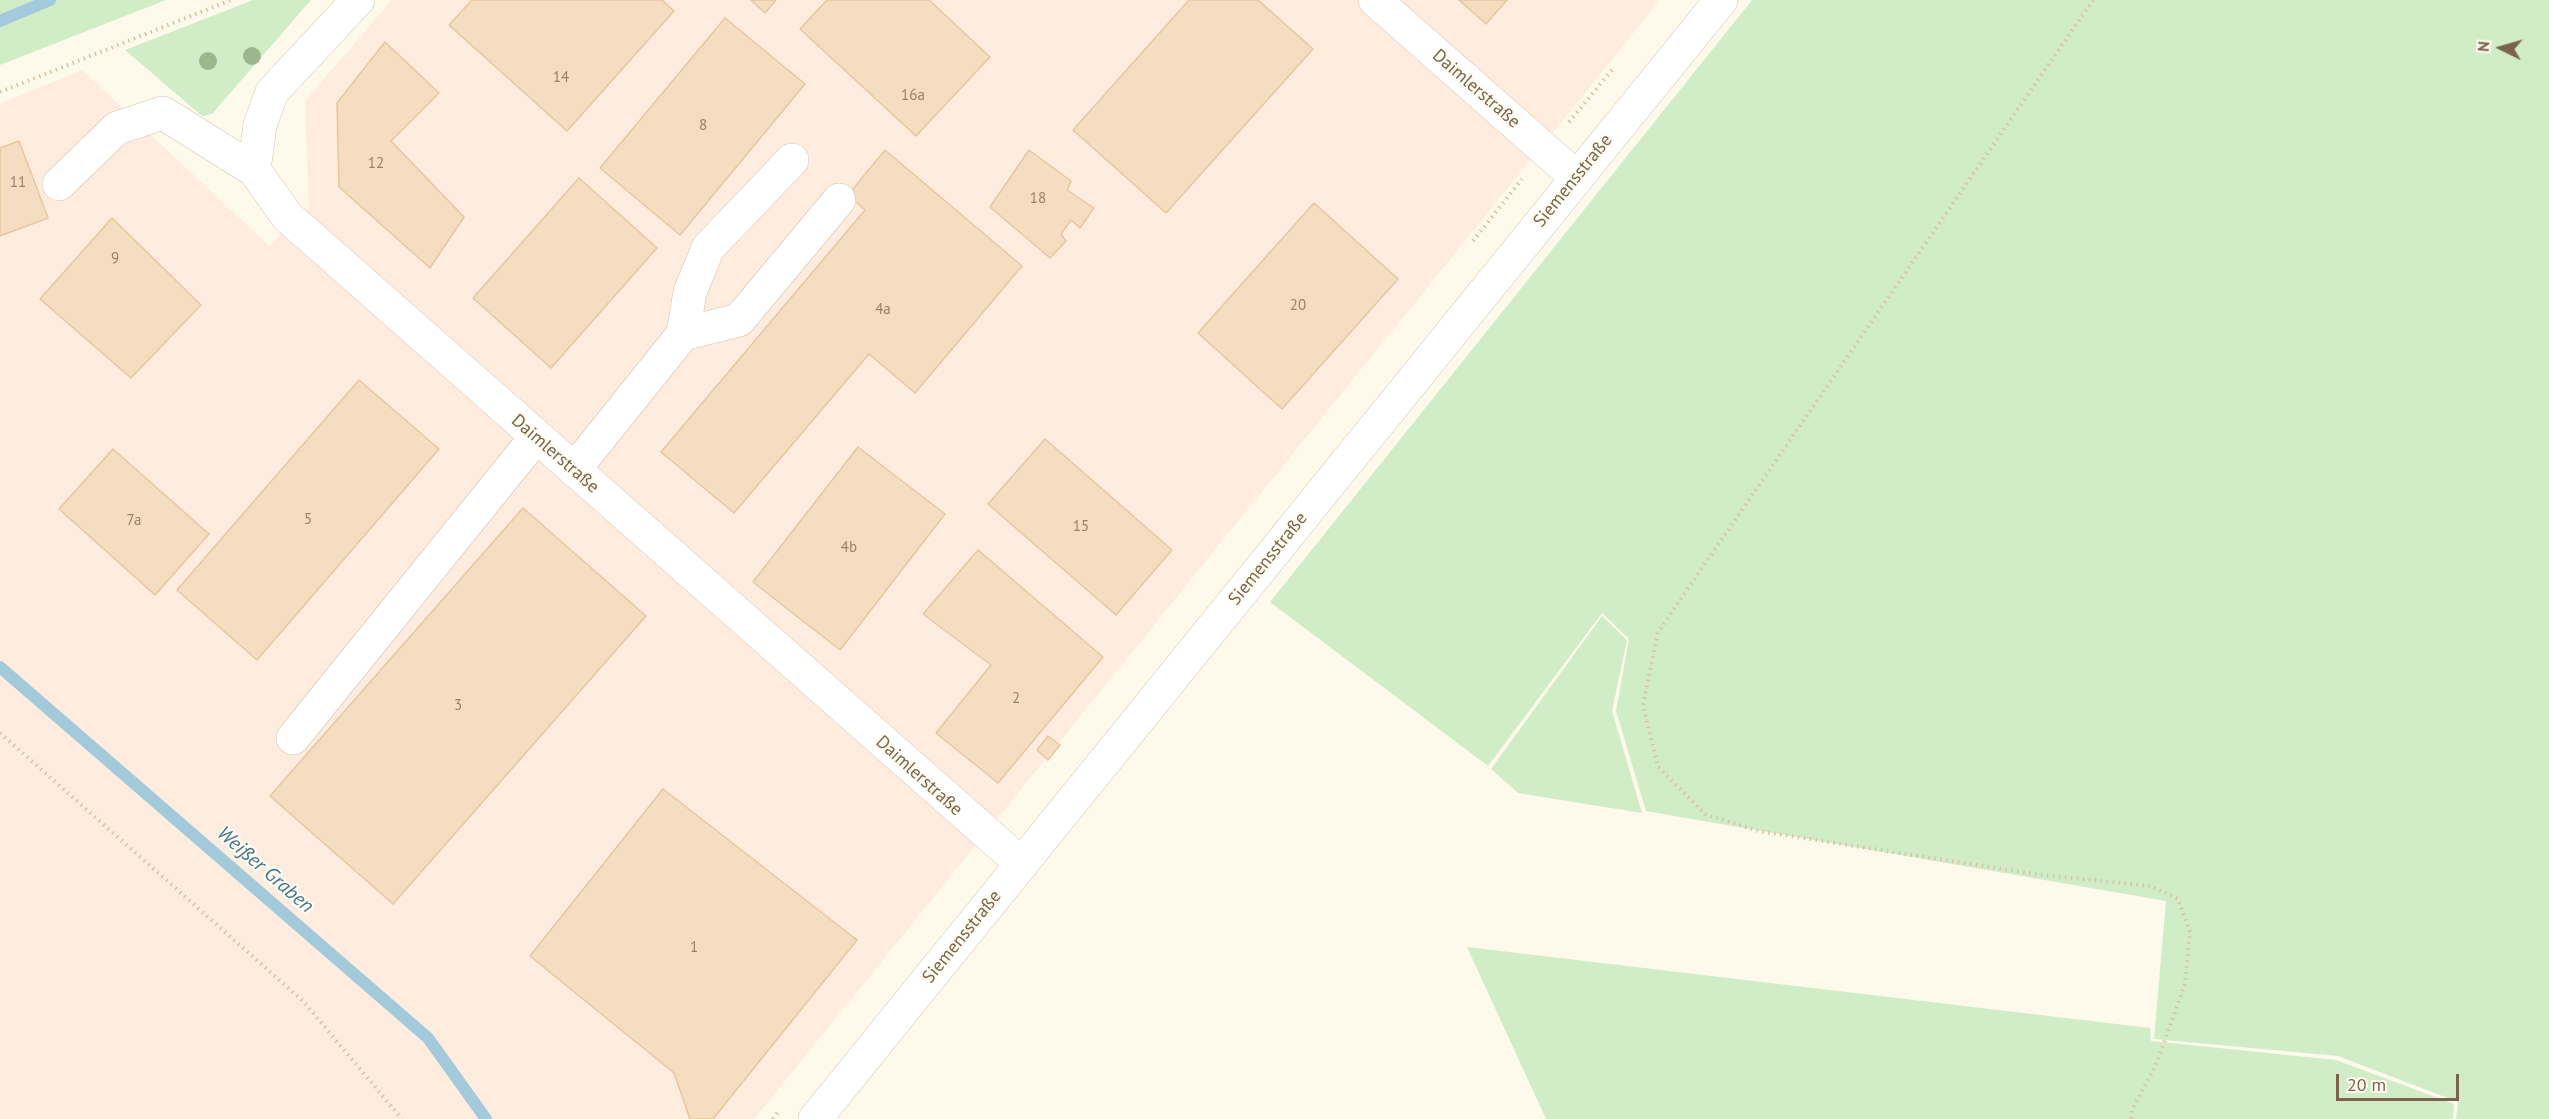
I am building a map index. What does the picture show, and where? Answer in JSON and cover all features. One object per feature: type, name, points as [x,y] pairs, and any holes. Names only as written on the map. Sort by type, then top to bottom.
[{"type":"street","points":[[59,183],[117,128],[163,113],[254,170],[260,125],[273,92],[358,0]]},
{"type":"street","name":"Daimlerstraße","points":[[1375,0],[1576,177]]},
{"type":"street","name":"Siemensstraße","points":[[815,1119],[1721,0]]},
{"type":"street","points":[[574,470],[683,334],[690,292],[708,248],[792,160]]},
{"type":"street","name":"Daimlerstraße","points":[[254,170],[288,218],[1022,864]]},
{"type":"street","points":[[683,334],[739,320],[839,200]]},
{"type":"street","points":[[292,738],[536,437]]},
{"type":"path","points":[[0,92],[231,0]]},
{"type":"path","points":[[2093,0],[1658,632],[1643,705],[1658,767],[1705,814],[1758,831],[2035,874],[2150,886],[2178,899],[2190,932],[2185,984],[2156,1065],[2132,1110],[2131,1119]]},
{"type":"path","points":[[0,733],[303,1001],[402,1119]]},
{"type":"shaded area","points":[[392,0],[1660,0],[754,1119],[0,1119],[0,104],[82,70],[269,246],[309,208],[305,101]]},
{"type":"green space","points":[[0,0],[166,0],[0,65]]},
{"type":"green space","points":[[253,0],[311,0],[212,114],[202,116],[125,50]]},
{"type":"green space","points":[[1752,0],[2549,0],[2549,1119],[2456,1119],[2458,1102],[2338,1056],[2154,1039],[2166,901],[1646,811],[1616,711],[1629,639],[1602,613],[1488,766],[1270,602]]},
{"type":"green space","points":[[1602,616],[1627,640],[1612,711],[1642,813],[1518,793],[1491,769]]},
{"type":"green space","points":[[1467,947],[2150,1028],[2151,1041],[2336,1060],[2454,1104],[2453,1119],[1546,1119]]},
{"type":"building","points":[[472,0],[662,0],[674,11],[567,131],[449,25]]},
{"type":"building","points":[[751,0],[776,0],[765,13]]},
{"type":"building","points":[[827,0],[929,0],[990,57],[916,136],[800,29]]},
{"type":"building","points":[[1189,0],[1258,0],[1313,49],[1166,213],[1073,130]]},
{"type":"building","points":[[1459,0],[1507,0],[1486,24]]},
{"type":"building","points":[[725,18],[805,84],[680,235],[600,168]]},
{"type":"building","points":[[385,42],[439,93],[391,141],[464,217],[430,268],[339,187],[337,103]]},
{"type":"building","points":[[19,141],[48,218],[0,236],[0,148]]},
{"type":"building","points":[[885,150],[1022,266],[915,393],[869,354],[734,513],[661,452],[865,210],[848,195]]},
{"type":"building","points":[[1029,150],[1071,181],[1067,190],[1094,208],[1080,228],[1071,220],[1061,234],[1066,241],[1050,258],[990,207]]},
{"type":"building","points":[[579,178],[657,248],[551,368],[473,298]]},
{"type":"building","points":[[1314,203],[1398,279],[1282,409],[1198,333]]},
{"type":"building","points":[[112,218],[201,305],[131,378],[40,299]]},
{"type":"building","points":[[359,380],[439,449],[257,660],[177,590]]},
{"type":"building","points":[[1045,439],[1172,550],[1116,615],[988,504]]},
{"type":"building","points":[[858,447],[945,514],[840,650],[753,582]]},
{"type":"building","points":[[113,449],[209,534],[155,595],[59,509]]},
{"type":"building","points":[[523,508],[646,616],[393,904],[270,796]]},
{"type":"building","points":[[978,550],[1103,657],[998,783],[936,733],[991,665],[923,614]]},
{"type":"building","points":[[1048,736],[1060,745],[1048,760],[1037,750]]},
{"type":"building","points":[[663,789],[857,940],[713,1119],[690,1119],[674,1073],[530,956]]},
{"type":"waterway","points":[[0,21],[50,0]]},
{"type":"waterway","name":"Weißer Graben","points":[[0,667],[428,1038],[486,1119]]}]
